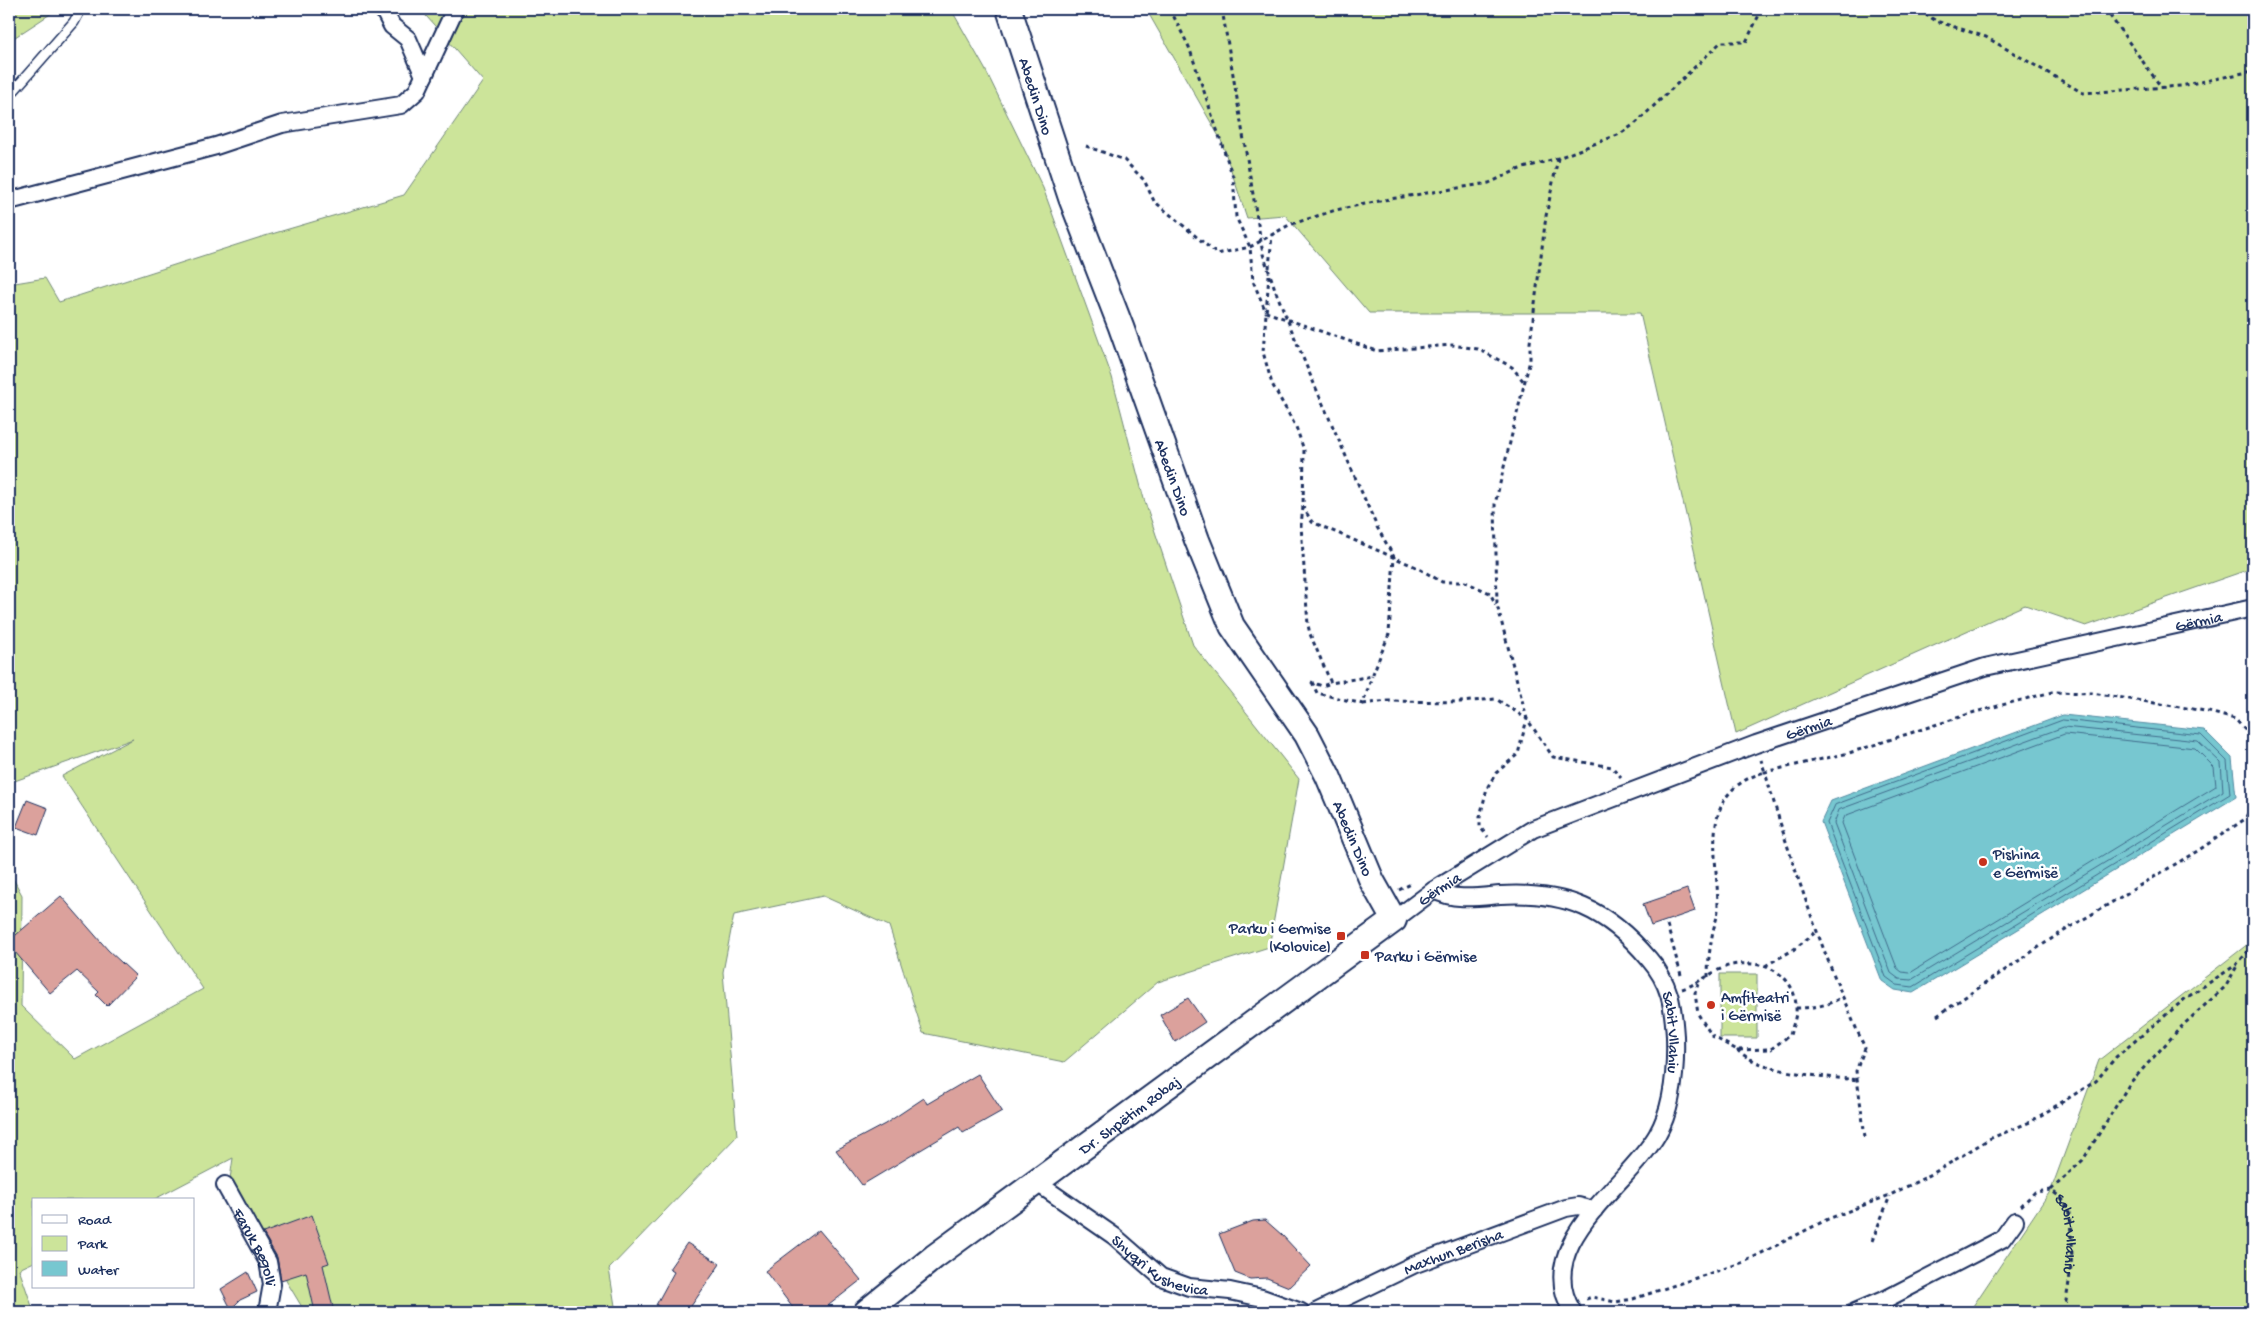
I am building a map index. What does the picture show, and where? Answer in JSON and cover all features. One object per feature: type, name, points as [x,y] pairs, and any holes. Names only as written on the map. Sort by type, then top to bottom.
[{"type":"street","points":[[383,9],[392,26],[408,38],[424,76]]},
{"type":"street","points":[[9,201],[216,146],[282,124],[401,105],[417,90],[455,9]]},
{"type":"street","name":"Abedin Dino","points":[[1009,9],[1071,198],[1121,327],[1197,540],[1232,626],[1306,735],[1328,776],[1372,881],[1394,920]]},
{"type":"street","name":"Gërmia","points":[[1394,920],[1434,890],[1533,829],[1756,744],[1985,667],[2253,608]]},
{"type":"street","name":"Sabit Vllahiu","points":[[1434,890],[1444,895],[1471,897],[1528,893],[1588,908],[1615,923],[1677,989],[1674,1021],[1676,1064],[1665,1119],[1649,1148],[1594,1210],[1568,1249],[1563,1264],[1562,1280],[1572,1311]]},
{"type":"street","name":"Dr. Shpëtim Robaj","points":[[866,1312],[934,1257],[1314,981],[1394,920]]},
{"type":"street","name":"Shyqri Kushevica","points":[[1036,1182],[1114,1236],[1162,1277],[1189,1286],[1230,1291],[1262,1298],[1301,1312]]},
{"type":"street","name":"Faruk Begolli","points":[[225,1185],[268,1262],[272,1284],[267,1312]]},
{"type":"street","name":"Maxhun Berisha","points":[[1316,1312],[1413,1266],[1566,1208],[1578,1206],[1594,1210]]},
{"type":"street","points":[[1855,1312],[1888,1298],[2002,1239],[2015,1221]]},
{"type":"lane","points":[[9,96],[74,22],[81,9]]},
{"type":"path","points":[[1170,9],[1189,47],[1233,177],[1236,217],[1250,247],[1253,281],[1266,312],[1377,351],[1452,345],[1478,349],[1512,367],[1524,382]]},
{"type":"path","points":[[1222,9],[1261,241],[1269,271],[1288,320],[1377,527],[1394,557],[1389,634],[1363,704]]},
{"type":"path","points":[[1086,146],[1124,160],[1144,180],[1154,201],[1217,254],[1250,247],[1289,225],[1336,210],[1489,182],[1517,170],[1558,158],[1620,134],[1636,123],[1721,42],[1746,42],[1759,15],[1766,9]]},
{"type":"path","points":[[1918,9],[1936,21],[1986,37],[2083,93],[2181,86],[2253,71]]},
{"type":"path","points":[[2105,9],[2161,87]]},
{"type":"path","points":[[1558,158],[1546,216],[1530,343],[1530,360],[1494,504],[1497,605],[1527,718],[1553,757],[1612,767],[1632,790]]},
{"type":"path","points":[[1272,234],[1263,352],[1272,384],[1296,427],[1304,450],[1304,507],[1301,525],[1308,625],[1332,683]]},
{"type":"path","points":[[1304,507],[1312,522],[1394,557],[1442,582],[1465,582],[1490,593],[1497,605]]},
{"type":"path","points":[[1372,676],[1322,686],[1311,682],[1317,693],[1352,703],[1363,704],[1388,701],[1460,702],[1496,699],[1527,718]]},
{"type":"path","points":[[1708,976],[1708,964],[1718,910],[1714,826],[1728,792],[1748,777],[1849,753],[1975,712],[2052,692],[2092,693],[2205,711],[2235,719],[2249,734],[2253,747]]},
{"type":"path","points":[[1493,852],[1490,839],[1480,827],[1481,811],[1487,788],[1496,772],[1518,754],[1527,718]]},
{"type":"path","points":[[1756,744],[1788,850],[1817,931],[1842,997],[1865,1048],[1856,1071],[1865,1138]]},
{"type":"path","points":[[1937,1016],[2054,937],[2199,850],[2245,819],[2253,804]]},
{"type":"path","points":[[1394,893],[1412,884]]},
{"type":"path","points":[[1667,925],[1677,989],[1731,966],[1759,964],[1776,971],[1789,984],[1796,1008],[1790,1035],[1771,1049],[1738,1050]]},
{"type":"path","points":[[1764,966],[1793,950],[1817,931]]},
{"type":"path","points":[[2051,1190],[2083,1160],[2130,1083],[2183,1025],[2226,986],[2240,961],[2253,946]]},
{"type":"path","points":[[1572,1311],[1584,1300],[1592,1297],[1615,1302],[1633,1299],[1744,1262],[1828,1219],[1890,1195],[1932,1174],[1989,1139],[2030,1122],[2096,1081],[2116,1057],[2186,998],[2240,961]]},
{"type":"path","points":[[1699,981],[1695,993],[1698,1014],[1712,1036],[1738,1050],[1748,1059],[1799,1073],[1858,1080]]},
{"type":"path","points":[[1796,1008],[1812,1008],[1830,1004],[1842,997]]},
{"type":"path","name":"Sabit Vllahiu","points":[[2015,1221],[2021,1205],[2036,1192],[2051,1190],[2063,1200],[2070,1216],[2070,1270],[2064,1312]]},
{"type":"path","points":[[1872,1241],[1890,1195]]},
{"type":"green space","points":[[9,9],[58,9],[9,41]]},
{"type":"green space","points":[[420,9],[951,9],[985,69],[1043,188],[1112,377],[1144,499],[1193,645],[1299,779],[1269,947],[1158,982],[1064,1062],[923,1033],[889,926],[823,896],[734,915],[723,972],[737,1136],[609,1269],[616,1312],[305,1312],[229,1186],[233,1158],[157,1198],[32,1198],[32,1263],[19,1269],[34,1312],[9,1312],[9,871],[22,895],[21,1006],[75,1059],[203,989],[62,776],[133,739],[9,783],[9,284],[45,278],[59,302],[258,238],[404,195],[483,81]]},
{"type":"green space","points":[[1146,9],[2253,9],[2253,568],[2086,626],[2025,605],[1736,734],[1640,313],[1369,313],[1285,215],[1247,218],[1221,140]]},
{"type":"green space","points":[[2253,940],[2253,1312],[1969,1312],[2051,1190],[2099,1060]]},
{"type":"green space","points":[[1720,974],[1757,974],[1757,1038],[1720,1038]]},
{"type":"water","name":"Pishina e Gërmisë","points":[[2063,715],[2204,730],[2232,758],[2236,797],[1913,993],[1895,990],[1882,981],[1821,822],[1831,801]]},
{"type":"building","points":[[27,800],[48,808],[38,835],[16,827]]},
{"type":"building","points":[[1687,889],[1695,911],[1651,926],[1643,904]]},
{"type":"building","points":[[61,896],[108,950],[136,976],[107,1006],[96,995],[99,992],[77,971],[50,993],[9,945],[9,941]]},
{"type":"building","points":[[1188,998],[1205,1022],[1175,1042],[1160,1015]]},
{"type":"building","points":[[978,1074],[1002,1111],[963,1133],[959,1127],[862,1185],[836,1150],[885,1124],[924,1098],[927,1104]]},
{"type":"building","points":[[312,1215],[329,1263],[323,1265],[334,1312],[315,1312],[306,1272],[281,1280],[277,1257],[263,1233]]},
{"type":"building","points":[[1265,1220],[1311,1266],[1289,1287],[1267,1278],[1250,1279],[1235,1273],[1219,1234],[1253,1221]]},
{"type":"building","points":[[819,1230],[861,1280],[820,1312],[796,1312],[765,1271]]},
{"type":"building","points":[[687,1243],[720,1264],[687,1312],[670,1312],[656,1305],[674,1272],[669,1269]]},
{"type":"building","points":[[248,1272],[257,1292],[240,1300],[231,1309],[221,1289]]},
{"type":"place","name":"Pishina e Gërmisë","points":[[1983,862]]},
{"type":"place","name":"Parku i Germise (Kolovice)","points":[[1341,936]]},
{"type":"place","name":"Parku i Gërmise","points":[[1365,955]]},
{"type":"place","name":"Amfiteatri i Gërmisë","points":[[1711,1005]]}]
